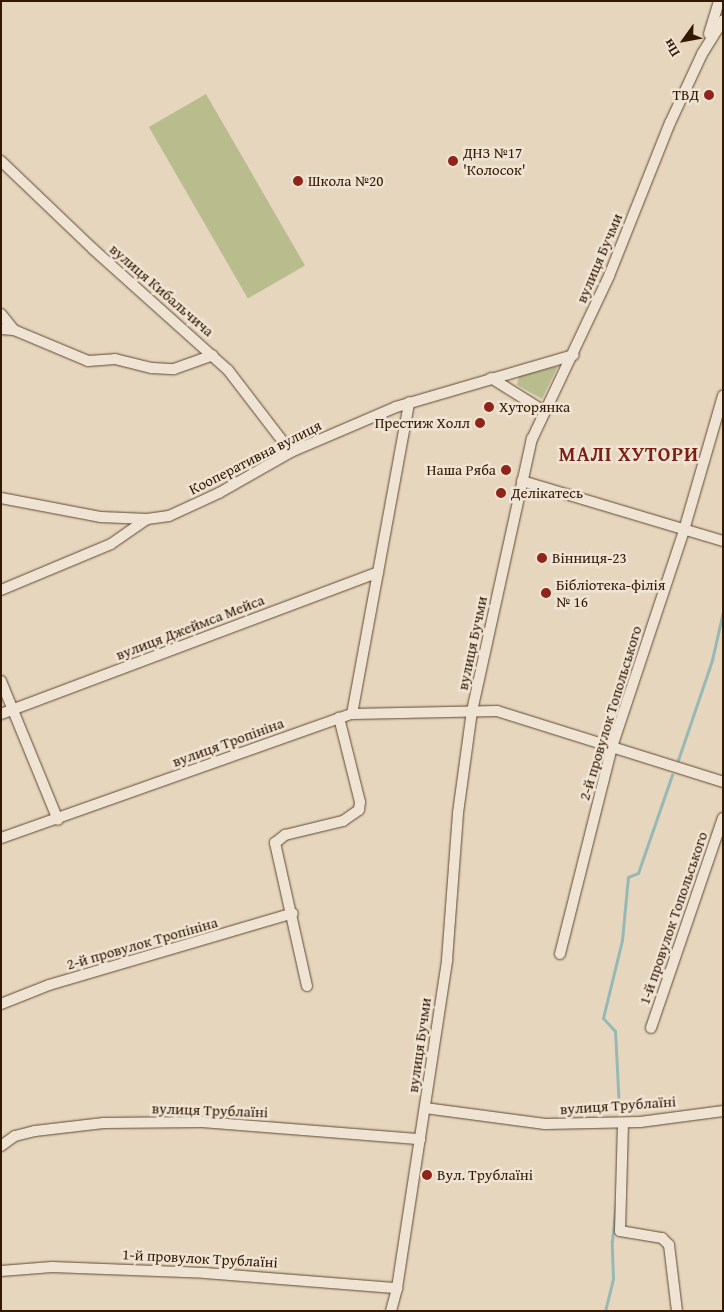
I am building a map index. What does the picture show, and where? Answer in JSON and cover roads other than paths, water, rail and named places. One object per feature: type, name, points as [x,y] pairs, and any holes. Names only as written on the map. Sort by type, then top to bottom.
[{"type":"street","points":[[702,54],[719,1]]},
{"type":"street","name":"вулиця Бучми","points":[[391,1311],[397,1288],[447,960],[458,813],[472,711],[532,439],[544,411],[574,355],[702,54],[723,20]]},
{"type":"street","name":"вулиця Кибальчича","points":[[1,161],[86,242],[228,370],[291,452]]},
{"type":"street","points":[[1,314],[14,330]]},
{"type":"street","points":[[1,329],[14,330],[88,361],[115,359],[152,368],[174,369],[213,355]]},
{"type":"street","name":"Кооперативна вулиця","points":[[1,498],[86,515],[147,519],[185,510],[291,452],[409,402],[574,355]]},
{"type":"street","points":[[491,378],[544,411]]},
{"type":"street","name":"2-й провулок Топольського","points":[[560,954],[612,747],[684,530],[723,396]]},
{"type":"street","points":[[352,714],[409,402]]},
{"type":"street","points":[[522,481],[723,542]]},
{"type":"street","points":[[1,590],[105,547],[147,519]]},
{"type":"street","name":"вулиця Джеймса Мейса","points":[[1,714],[378,572]]},
{"type":"street","points":[[1,681],[58,820]]},
{"type":"street","name":"вулиця Тропініна","points":[[1,838],[58,820],[352,714],[497,711],[723,782]]},
{"type":"street","points":[[307,986],[293,913],[275,843],[285,835],[344,821],[358,810],[360,802],[339,718]]},
{"type":"street","name":"1-й провулок Топольського","points":[[651,1028],[723,818]]},
{"type":"street","name":"2-й провулок Тропініна","points":[[1,1004],[49,986],[293,913]]},
{"type":"street","name":"вулиця Трублаїні","points":[[425,1108],[545,1124],[623,1122],[723,1111]]},
{"type":"street","name":"вулиця Трублаїні","points":[[1,1146],[15,1136],[35,1131],[104,1123],[202,1122],[420,1139]]},
{"type":"street","points":[[623,1122],[620,1231],[662,1238],[669,1245],[677,1311]]},
{"type":"street","name":"1-й провулок Трублаїні","points":[[1,1270],[52,1267],[205,1273],[397,1288]]},
{"type":"waterway","points":[[678,760],[712,660],[723,611]]},
{"type":"waterway","points":[[619,1109],[615,1031],[603,1018],[622,940],[628,877],[638,873],[672,775]]},
{"type":"waterway","points":[[605,1311],[613,1279],[612,1241],[616,1203]]},
{"type":"place","name":"ТВД","points":[[709,95]]},
{"type":"place","name":"ДНЗ №17 'Колосок'","points":[[453,161]]},
{"type":"place","name":"Школа №20","points":[[298,181]]},
{"type":"place","name":"Хуторянка","points":[[489,407]]},
{"type":"place","name":"Престиж Холл","points":[[480,423]]},
{"type":"place","name":"Наша Ряба","points":[[506,470]]},
{"type":"place","name":"Делікатесь","points":[[501,493]]},
{"type":"place","name":"Вінниця-23","points":[[542,558]]},
{"type":"place","name":"Бібліотека-філія № 16","points":[[546,593]]},
{"type":"place","name":"Вул. Трублаїні","points":[[427,1175]]},
{"type":"district","name":"МАЛІ ХУТОРИ","points":[[629,453]]}]
